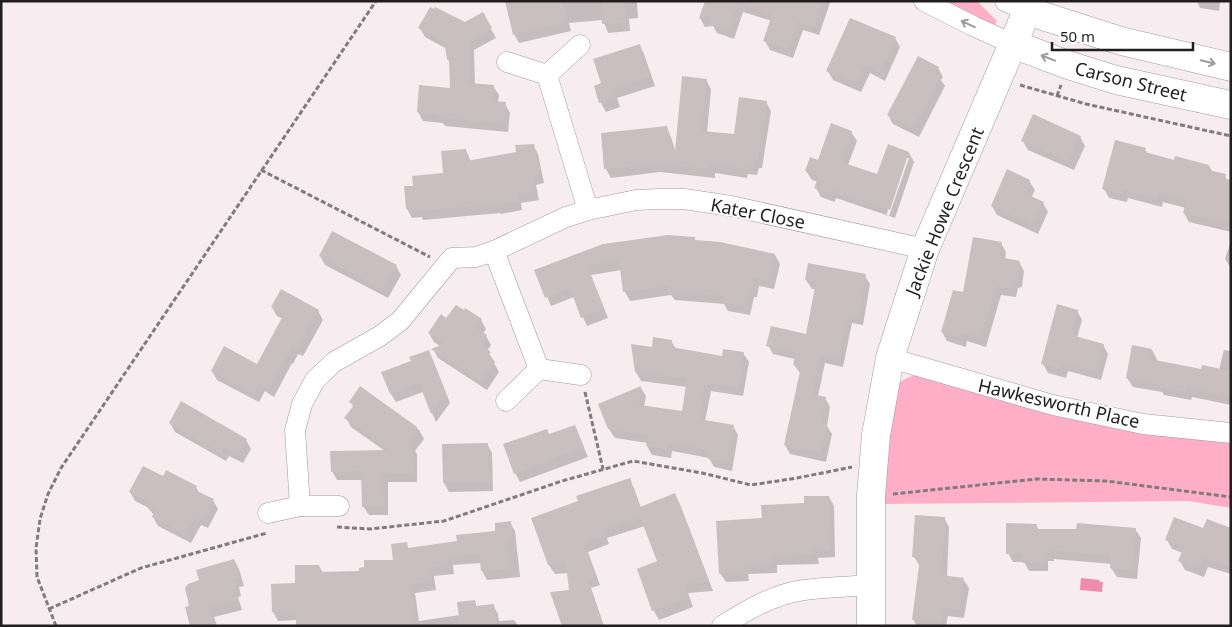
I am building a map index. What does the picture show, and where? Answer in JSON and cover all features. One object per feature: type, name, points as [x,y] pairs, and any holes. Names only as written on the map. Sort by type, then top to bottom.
[{"type":"street","name":"Carson Street","points":[[924,1],[1013,44],[1068,65],[1116,80],[1231,105]]},
{"type":"street","name":"Carson Street","points":[[1016,6],[1121,41],[1231,67]]},
{"type":"street","name":"Jackie Howe Crescent","points":[[871,626],[871,496],[876,435],[890,358],[925,249],[1013,44],[1016,6]]},
{"type":"street","points":[[547,75],[580,45]]},
{"type":"street","points":[[507,62],[547,75]]},
{"type":"street","points":[[547,75],[588,210]]},
{"type":"street","name":"Kater Close","points":[[446,265],[452,258],[476,257],[494,252],[566,217],[588,210],[636,200],[684,199],[731,206],[925,249]]},
{"type":"street","points":[[494,252],[539,369]]},
{"type":"street","points":[[300,506],[295,430],[302,404],[315,380],[334,362],[380,336],[400,321],[446,265]]},
{"type":"street","name":"Hawkesworth Place","points":[[890,358],[1054,406],[1144,424],[1231,433]]},
{"type":"street","points":[[539,369],[581,376]]},
{"type":"street","points":[[506,401],[539,369]]},
{"type":"street","points":[[270,522],[300,506],[339,506]]},
{"type":"street","points":[[722,626],[753,607],[787,594],[804,590],[871,586]]},
{"type":"path","points":[[56,626],[37,577],[36,548],[40,519],[48,494],[61,468],[376,1]]},
{"type":"path","points":[[1019,85],[1086,104],[1231,136]]},
{"type":"path","points":[[261,170],[446,265]]},
{"type":"path","points":[[581,376],[603,469]]},
{"type":"path","points":[[333,527],[370,529],[444,521],[562,481],[633,461],[702,473],[751,485],[797,478],[874,462]]},
{"type":"path","points":[[871,496],[1036,479],[1106,481],[1231,497]]},
{"type":"path","points":[[49,609],[141,568],[270,522]]},
{"type":"shaded area","points":[[944,1],[977,1],[997,21],[995,25]]},
{"type":"shaded area","points":[[918,375],[1231,441],[1231,508],[1189,501],[879,504],[894,389],[904,379]]},
{"type":"shaded area","points":[[1081,578],[1103,582],[1102,592],[1080,590]]},
{"type":"building","points":[[505,1],[562,1],[567,22],[513,35]]},
{"type":"building","points":[[601,1],[624,1],[626,23],[602,24]]},
{"type":"building","points":[[705,1],[739,1],[729,30],[710,24],[709,17],[699,18]]},
{"type":"building","points":[[740,1],[823,1],[814,27],[798,22],[789,50],[763,41],[772,15],[739,4]]},
{"type":"building","points":[[430,7],[434,9],[435,7],[465,22],[483,12],[492,28],[469,41],[470,83],[494,85],[493,101],[506,102],[504,124],[438,117],[439,114],[417,112],[419,85],[450,88],[449,61],[444,42],[418,28]]},
{"type":"building","points":[[850,18],[896,37],[880,73],[865,65],[856,84],[826,71]]},
{"type":"building","points":[[640,44],[650,77],[613,89],[616,98],[599,103],[594,86],[601,83],[593,59]]},
{"type":"building","points":[[918,56],[939,67],[935,74],[941,76],[913,129],[887,115]]},
{"type":"building","points":[[682,76],[707,79],[702,131],[734,134],[739,97],[767,101],[758,160],[754,159],[753,167],[743,165],[743,169],[711,164],[710,169],[654,164],[604,169],[601,133],[667,126],[675,152]]},
{"type":"building","points":[[1033,114],[1081,136],[1069,162],[1021,141]]},
{"type":"building","points":[[831,123],[852,131],[841,162],[877,174],[888,144],[909,152],[890,210],[831,190],[830,194],[814,188],[819,176],[805,171],[810,157],[818,160]]},
{"type":"building","points":[[1115,140],[1146,148],[1145,152],[1174,160],[1175,156],[1209,165],[1208,170],[1226,174],[1225,179],[1231,180],[1231,224],[1183,213],[1186,201],[1158,194],[1157,199],[1124,190],[1122,194],[1102,189]]},
{"type":"building","points":[[534,144],[540,174],[532,176],[535,191],[516,194],[518,201],[495,206],[494,204],[417,211],[417,208],[406,209],[404,186],[413,186],[412,176],[443,173],[441,151],[466,149],[467,161],[516,152],[515,145]]},
{"type":"building","points":[[1007,169],[1030,180],[1024,193],[1044,202],[1033,225],[991,206]]},
{"type":"building","points":[[332,231],[397,265],[383,290],[319,256]]},
{"type":"building","points":[[668,235],[695,237],[695,240],[720,242],[775,254],[769,281],[754,277],[752,289],[749,288],[745,307],[722,302],[723,296],[668,292],[669,286],[623,292],[619,261],[587,266],[604,309],[581,318],[570,288],[545,298],[534,270],[603,244]]},
{"type":"building","points":[[973,237],[1002,242],[999,257],[1020,261],[1017,279],[1013,279],[1011,289],[996,286],[981,338],[963,333],[961,338],[941,332],[953,290],[963,292]]},
{"type":"building","points":[[808,263],[866,274],[858,317],[848,315],[839,359],[820,354],[812,394],[826,397],[821,423],[827,424],[821,453],[784,445],[801,367],[793,365],[796,352],[766,346],[771,326],[806,334],[816,282],[805,280]]},
{"type":"building","points":[[281,289],[319,310],[298,348],[293,346],[288,355],[286,355],[268,389],[259,383],[254,394],[211,371],[224,346],[257,364],[284,314],[271,307]]},
{"type":"building","points":[[1057,304],[1078,310],[1071,335],[1104,344],[1096,372],[1063,363],[1062,370],[1041,364]]},
{"type":"building","points":[[456,305],[464,310],[465,308],[482,319],[476,328],[487,335],[481,345],[491,352],[487,357],[495,362],[481,382],[431,349],[444,344],[428,333],[441,314],[446,318]]},
{"type":"building","points":[[653,337],[672,340],[671,347],[722,356],[723,349],[744,352],[739,388],[706,383],[699,419],[734,425],[727,462],[708,459],[709,450],[667,443],[666,449],[646,446],[648,436],[608,429],[598,404],[641,386],[639,405],[682,411],[687,379],[635,372],[631,344],[652,347]]},
{"type":"building","points":[[1132,345],[1152,349],[1150,359],[1201,369],[1202,365],[1231,371],[1231,394],[1221,392],[1221,395],[1187,388],[1186,392],[1126,378]]},
{"type":"building","points":[[429,350],[445,394],[431,414],[419,383],[390,394],[381,372],[411,361],[409,357]]},
{"type":"building","points":[[360,386],[417,427],[417,433],[409,444],[412,444],[413,473],[383,474],[384,507],[362,507],[361,471],[331,472],[330,451],[389,450],[344,418],[354,405],[349,402]]},
{"type":"building","points":[[181,401],[247,439],[237,455],[224,448],[221,453],[169,423]]},
{"type":"building","points":[[575,425],[584,447],[514,474],[503,444],[547,429],[549,434]]},
{"type":"building","points":[[488,443],[489,483],[443,483],[442,444]]},
{"type":"building","points":[[143,466],[163,476],[166,470],[197,486],[195,490],[214,499],[202,520],[195,517],[186,535],[152,517],[155,510],[145,505],[147,501],[129,492]]},
{"type":"building","points":[[630,478],[640,507],[675,493],[709,582],[684,584],[689,598],[652,611],[637,569],[657,561],[640,517],[603,529],[605,535],[584,542],[596,576],[587,579],[603,626],[562,626],[550,592],[569,590],[566,564],[548,565],[531,518],[578,501],[576,496]]},
{"type":"building","points":[[804,496],[829,496],[831,549],[814,549],[814,555],[773,556],[773,564],[744,566],[744,572],[719,574],[716,521],[762,518],[761,505],[804,503]]},
{"type":"building","points":[[915,515],[945,517],[942,575],[964,578],[960,610],[943,608],[941,623],[912,620],[920,558],[912,557]]},
{"type":"building","points":[[1174,517],[1203,528],[1207,519],[1231,528],[1231,567],[1203,558],[1199,569],[1178,561],[1184,547],[1165,540]]},
{"type":"building","points":[[511,521],[513,541],[506,542],[509,569],[481,571],[479,554],[448,557],[449,565],[430,567],[432,582],[411,584],[416,626],[296,626],[296,612],[272,612],[271,584],[295,583],[295,565],[319,565],[320,572],[359,571],[359,568],[364,567],[364,560],[393,560],[391,544],[407,542],[408,548],[457,541],[456,535],[495,531],[495,523]]},
{"type":"building","points":[[1006,523],[1037,524],[1037,529],[1076,529],[1077,523],[1136,528],[1132,570],[1110,568],[1111,556],[1050,550],[1050,553],[1043,553],[1043,563],[1023,563],[1023,554],[1006,554]]},
{"type":"building","points":[[234,559],[240,577],[235,578],[237,587],[234,588],[238,601],[210,608],[215,626],[190,626],[185,607],[189,606],[185,588],[188,584],[199,580],[196,570]]},
{"type":"building","points":[[475,600],[476,606],[494,604],[497,626],[460,626],[457,602]]}]
